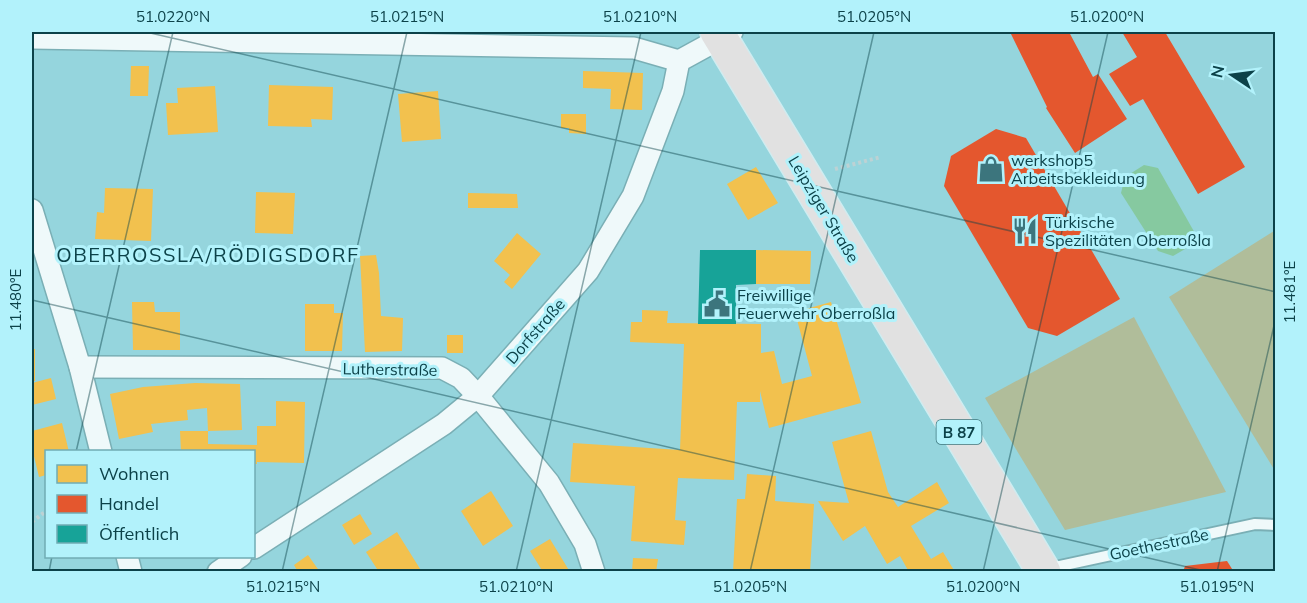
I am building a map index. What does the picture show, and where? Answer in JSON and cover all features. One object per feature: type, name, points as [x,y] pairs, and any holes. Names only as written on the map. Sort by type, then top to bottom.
[{"type":"main road","name":"Leipziger Straße","points":[[723,34],[1043,571]]},
{"type":"street","points":[[32,38],[634,48],[679,61],[723,34]]},
{"type":"street","name":"Dorfstraße","points":[[255,547],[444,424],[478,396],[588,271],[633,196],[673,92],[679,61]]},
{"type":"street","points":[[32,210],[80,367],[101,450]]},
{"type":"street","name":"Lutherstraße","points":[[80,367],[442,368],[461,378],[478,396],[549,483],[585,544],[594,572]]},
{"type":"street","points":[[218,572],[238,558]]},
{"type":"lane","name":"Goethestraße","points":[[1043,571],[1255,524],[1275,525]]},
{"type":"path","points":[[832,170],[881,157]]},
{"type":"path","points":[[32,522],[45,512]]},
{"type":"shaded area","points":[[1144,165],[1158,168],[1196,235],[1192,245],[1173,256],[1158,251],[1121,193],[1125,177]]},
{"type":"shaded area","points":[[1274,231],[1276,234],[1275,471],[1169,297]]},
{"type":"shaded area","points":[[1134,317],[1226,492],[1065,530],[985,398]]},
{"type":"building: Wohnen","points":[[131,66],[149,66],[148,96],[130,96]]},
{"type":"building: Wohnen","points":[[583,71],[643,73],[642,110],[610,109],[611,89],[583,88]]},
{"type":"building: Wohnen","points":[[269,85],[333,87],[332,120],[311,119],[312,127],[268,126]]},
{"type":"building: Wohnen","points":[[215,86],[218,132],[168,135],[166,103],[178,103],[177,88]]},
{"type":"building: Wohnen","points":[[438,91],[441,139],[402,142],[398,94]]},
{"type":"building: Wohnen","points":[[561,114],[586,114],[586,134],[569,133],[569,128],[561,128]]},
{"type":"building: Wohnen","points":[[756,167],[778,203],[748,220],[727,184]]},
{"type":"building: Wohnen","points":[[105,188],[153,189],[151,241],[95,239],[97,212],[104,213]]},
{"type":"building: Wohnen","points":[[256,192],[295,193],[293,234],[255,233]]},
{"type":"building: Wohnen","points":[[468,193],[517,194],[518,208],[468,208]]},
{"type":"building: Wohnen","points":[[517,233],[541,254],[512,289],[504,282],[510,275],[494,261]]},
{"type":"building: Wohnen","points":[[756,250],[811,251],[810,284],[756,284]]},
{"type":"building: Wohnen","points":[[376,255],[381,316],[403,318],[402,351],[365,352],[360,256]]},
{"type":"building: Wohnen","points":[[132,302],[154,302],[155,312],[180,312],[180,350],[133,350]]},
{"type":"building: Wohnen","points":[[831,302],[861,403],[769,428],[760,391],[760,402],[737,402],[734,480],[678,478],[675,520],[686,521],[684,545],[631,541],[635,486],[570,482],[573,443],[680,450],[684,344],[630,342],[631,322],[642,322],[642,310],[668,311],[667,323],[761,324],[761,353],[774,351],[782,384],[812,376],[795,312]]},
{"type":"building: Wohnen","points":[[305,304],[334,304],[334,313],[343,313],[342,351],[305,351]]},
{"type":"building: Wohnen","points":[[447,335],[463,335],[463,353],[447,353]]},
{"type":"building: Wohnen","points":[[32,349],[35,349],[35,381],[32,381]]},
{"type":"building: Wohnen","points":[[51,378],[56,399],[32,405],[32,383]]},
{"type":"building: Wohnen","points":[[195,383],[240,384],[242,430],[208,431],[207,408],[187,410],[188,420],[151,424],[153,432],[119,439],[110,394],[143,387]]},
{"type":"building: Wohnen","points":[[276,401],[305,402],[304,463],[257,462],[255,464],[255,450],[181,450],[180,431],[208,431],[208,444],[257,445],[257,426],[276,426]]},
{"type":"building: Wohnen","points":[[62,423],[69,450],[45,450],[45,475],[39,477],[32,448],[32,431]]},
{"type":"building: Wohnen","points":[[871,431],[888,492],[898,507],[937,482],[949,503],[911,526],[931,559],[943,552],[955,572],[909,572],[900,556],[887,564],[865,526],[843,541],[818,501],[849,503],[832,442]]},
{"type":"building: Wohnen","points":[[747,474],[776,476],[775,501],[814,504],[810,572],[733,572],[737,499],[745,499]]},
{"type":"building: Wohnen","points":[[491,491],[513,526],[483,546],[461,511]]},
{"type":"building: Wohnen","points":[[360,514],[372,534],[354,545],[342,525]]},
{"type":"building: Wohnen","points":[[397,532],[422,572],[379,572],[366,552]]},
{"type":"building: Wohnen","points":[[550,539],[570,572],[543,572],[530,551]]},
{"type":"building: Wohnen","points":[[308,555],[320,572],[298,572],[294,565]]},
{"type":"building: Wohnen","points":[[633,558],[658,559],[656,572],[632,571]]},
{"type":"building: Handel","points":[[1010,32],[1069,32],[1093,77],[1098,74],[1127,119],[1075,153],[1046,108]]},
{"type":"building: Handel","points":[[1122,32],[1165,32],[1245,167],[1198,194],[1143,99],[1130,106],[1109,74],[1137,57]]},
{"type":"building: Handel","points":[[996,129],[1026,138],[1120,299],[1057,336],[1028,328],[944,186],[951,156]]},
{"type":"building: Handel","points":[[1227,561],[1234,572],[1183,572],[1185,566]]},
{"type":"building: Öffentlich","name":"Freiwillige Feuerwehr Oberroßla","points":[[700,250],[756,250],[756,284],[736,285],[736,324],[698,324]]},
{"type":"place","name":"werkshop5 Arbeitsbekleidung","points":[[991,169]]},
{"type":"place","name":"Türkische Spezilitäten Oberroßla","points":[[1025,231]]},
{"type":"place","name":"Freiwillige Feuerwehr Oberroßla","points":[[717,304]]},
{"type":"district","name":"OBERROSSLA/RÖDIGSDORF","points":[[208,254]]}]
